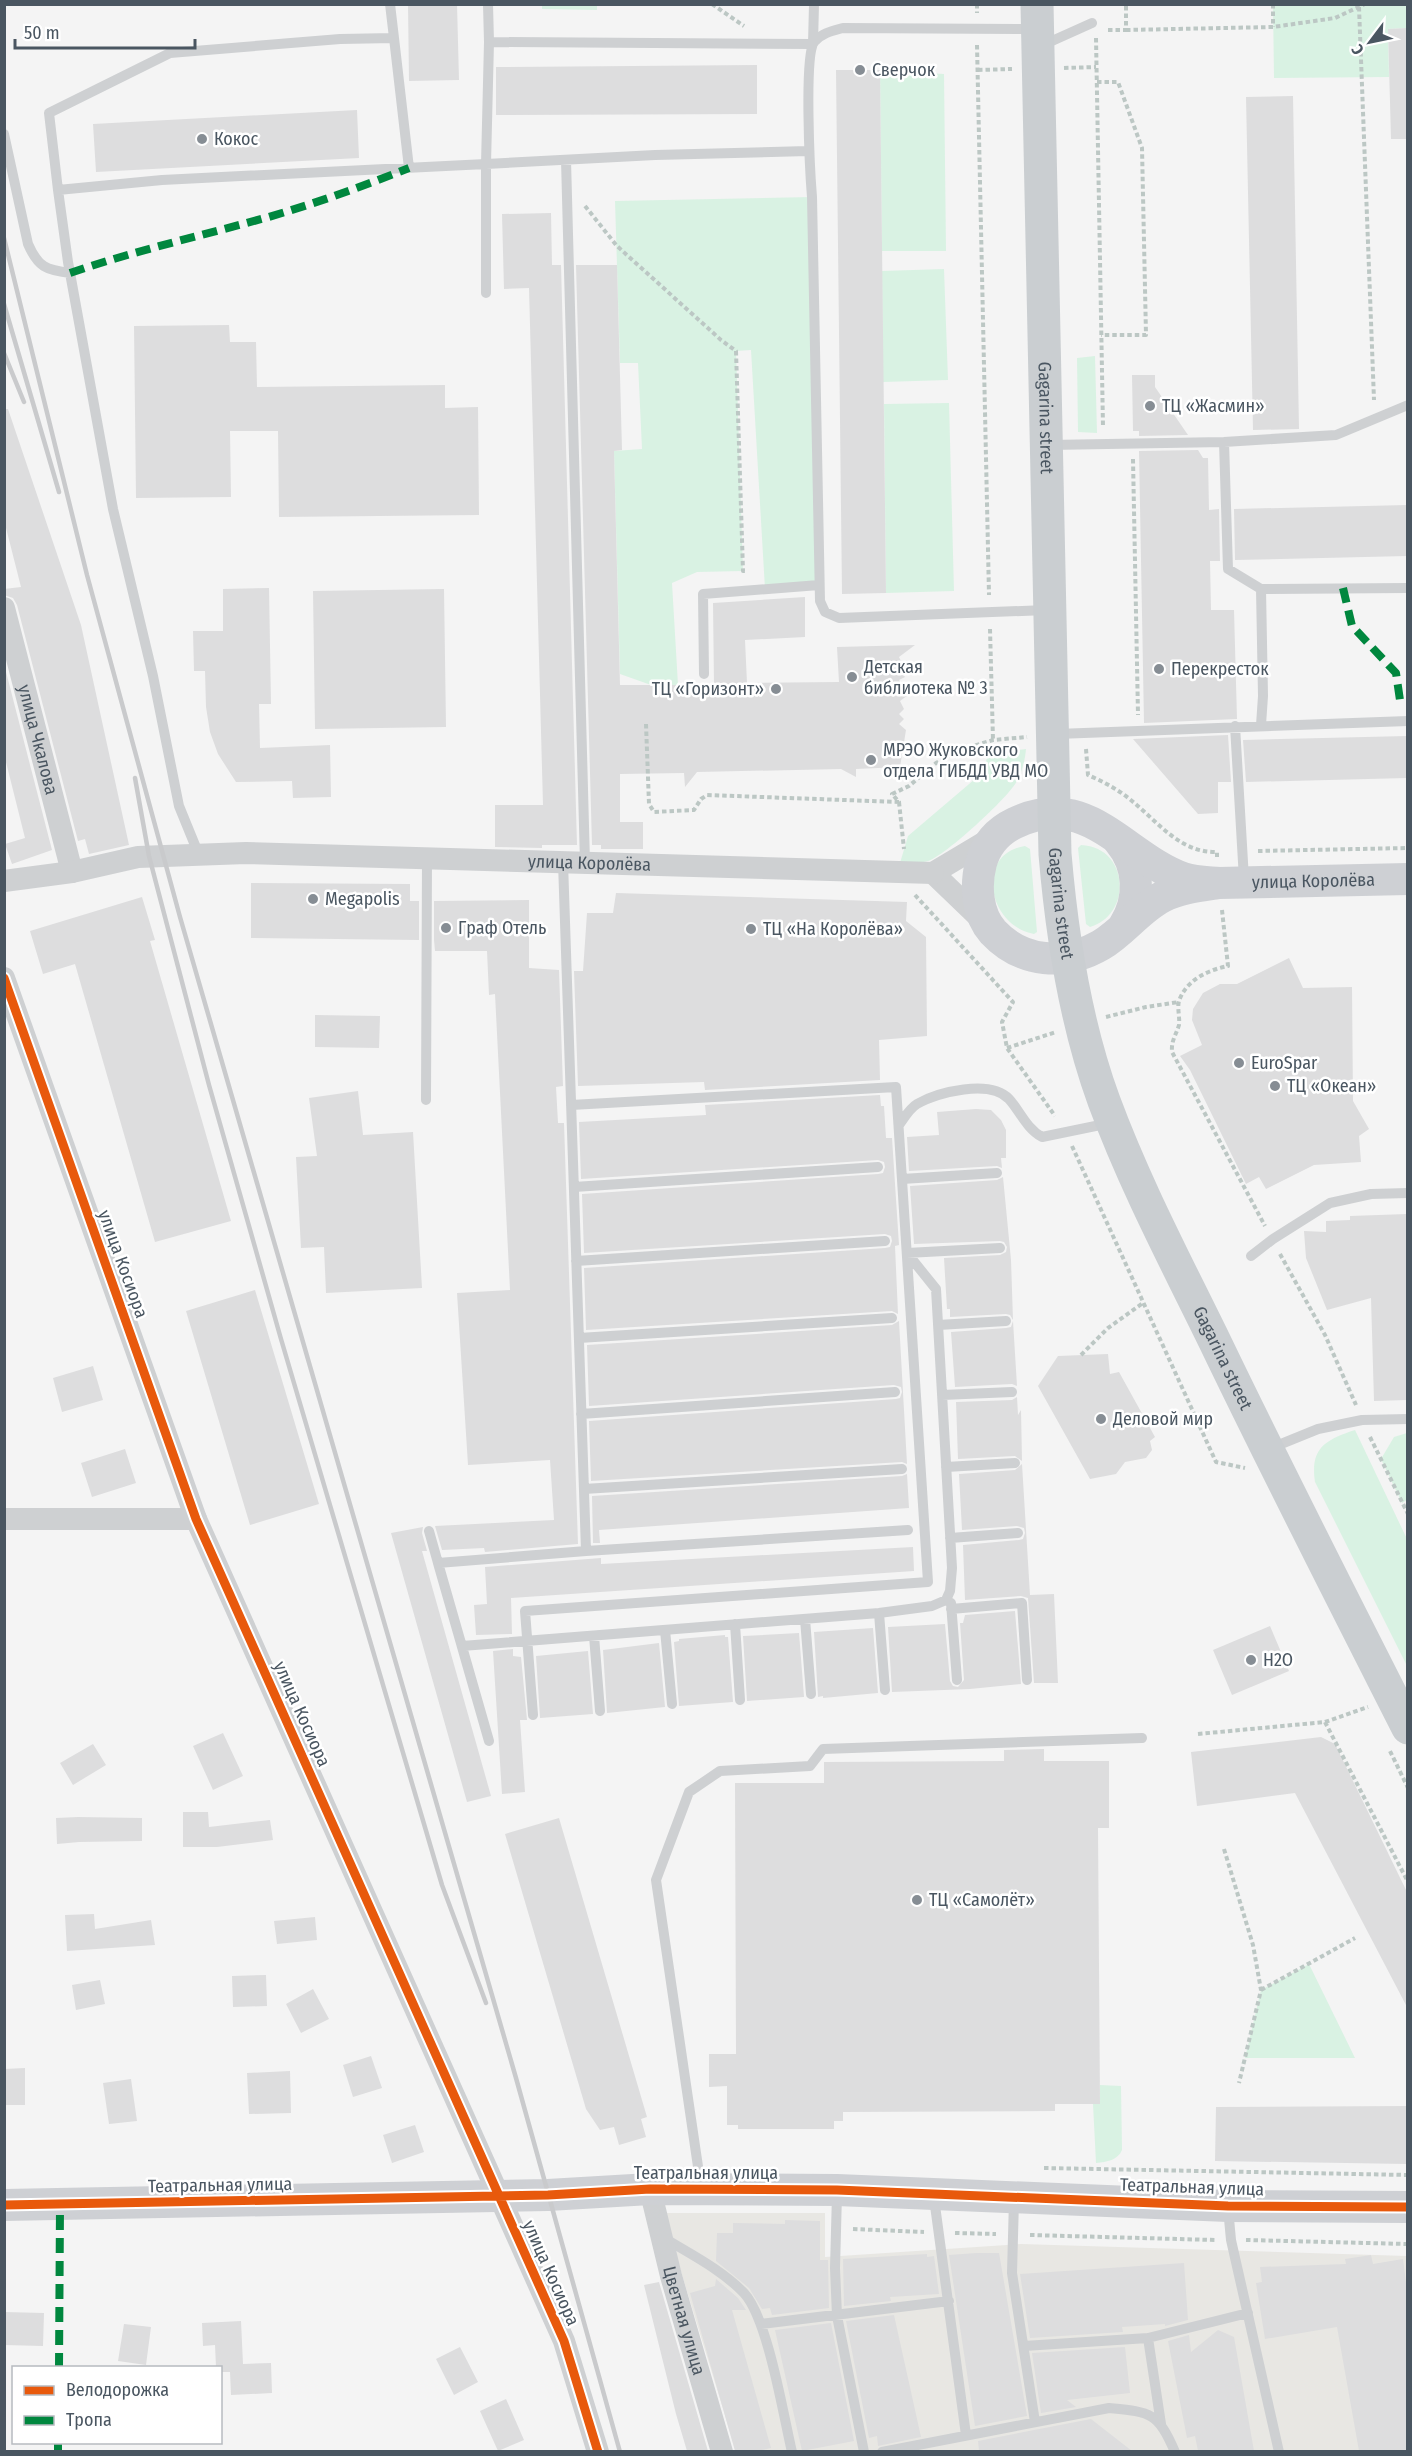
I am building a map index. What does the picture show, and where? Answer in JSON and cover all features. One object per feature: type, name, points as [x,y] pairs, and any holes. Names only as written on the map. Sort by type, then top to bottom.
[{"type":"main road","name":"Gagarina street","points":[[1037,27],[1053,814],[1059,911],[1068,958],[1088,1048],[1113,1122],[1135,1176],[1257,1459],[1398,1738]]},
{"type":"street","name":"улица Чкалова","points":[[4,608],[72,872]]},
{"type":"street","points":[[1053,814],[1090,820],[1156,865],[1184,879],[1232,883],[1185,888],[1161,897],[1102,945],[1068,958],[1046,960],[1014,950],[933,873],[1024,819],[1053,814]]},
{"type":"street","points":[[990,928],[978,900],[978,872],[983,855],[998,834]]},
{"type":"street","points":[[1115,835],[1132,861],[1137,887],[1131,916],[1124,926]]},
{"type":"street","name":"улица Королёва","points":[[4,881],[72,872],[138,857],[246,853],[933,873]]},
{"type":"street","name":"улица Королёва","points":[[1232,883],[1407,879]]},
{"type":"street","name":"улица Косиора","points":[[4,978],[196,1519],[564,2341],[598,2451]]},
{"type":"street","points":[[4,1519],[196,1519]]},
{"type":"street","name":"Цветная улица","points":[[650,2189],[671,2276],[722,2451]]},
{"type":"street","name":"Театральная улица","points":[[4,2205],[701,2189],[837,2190],[1228,2206],[1407,2207]]},
{"type":"lane","points":[[390,4],[408,168]]},
{"type":"lane","points":[[486,293],[488,4]]},
{"type":"lane","points":[[814,4],[808,151],[812,197],[820,601],[825,612],[839,618],[1049,610]]},
{"type":"lane","points":[[489,42],[813,44],[824,33],[843,28],[1094,27]]},
{"type":"lane","points":[[200,855],[179,806],[153,676],[113,509],[70,273],[49,113],[170,53],[340,39],[394,38]]},
{"type":"lane","points":[[4,134],[28,244],[34,258],[49,270],[70,273]]},
{"type":"lane","points":[[58,190],[162,180],[566,160],[808,151]]},
{"type":"lane","points":[[566,160],[574,863],[571,1105],[586,1551]]},
{"type":"lane","points":[[1046,446],[1133,442],[1224,442],[1336,435],[1407,405]]},
{"type":"lane","points":[[1224,442],[1228,569],[1261,589],[1407,588]]},
{"type":"lane","points":[[705,674],[703,594],[819,585]]},
{"type":"lane","points":[[1261,589],[1263,696],[1261,725]]},
{"type":"lane","points":[[1052,735],[1234,726],[1407,721]]},
{"type":"lane","points":[[1232,883],[1242,851],[1234,726]]},
{"type":"lane","points":[[426,1100],[427,858]]},
{"type":"lane","points":[[533,1715],[525,1611],[928,1582],[896,1087],[571,1105]]},
{"type":"lane","points":[[899,1125],[915,1105],[931,1098],[968,1089],[992,1088],[1008,1097],[1026,1123],[1042,1137],[1113,1122]]},
{"type":"lane","points":[[574,1187],[878,1167]]},
{"type":"lane","points":[[902,1179],[997,1173]]},
{"type":"lane","points":[[1251,1256],[1273,1239],[1330,1203],[1371,1194],[1407,1193]]},
{"type":"lane","points":[[576,1261],[885,1241]]},
{"type":"lane","points":[[907,1253],[1000,1248]]},
{"type":"lane","points":[[907,1253],[936,1289],[952,1568],[950,1591],[957,1680]]},
{"type":"lane","points":[[579,1338],[892,1318]]},
{"type":"lane","points":[[938,1325],[1006,1321]]},
{"type":"lane","points":[[581,1414],[896,1392]]},
{"type":"lane","points":[[942,1395],[1012,1392]]},
{"type":"lane","points":[[1257,1459],[1318,1429],[1362,1420],[1407,1419]]},
{"type":"lane","points":[[946,1467],[1015,1463]]},
{"type":"lane","points":[[584,1489],[902,1469]]},
{"type":"lane","points":[[438,1563],[909,1530]]},
{"type":"lane","points":[[429,1531],[489,1741]]},
{"type":"lane","points":[[950,1538],[1018,1533]]},
{"type":"lane","points":[[462,1646],[879,1613],[939,1604],[946,1600],[950,1591]]},
{"type":"lane","points":[[951,1609],[1022,1603],[1027,1680]]},
{"type":"lane","points":[[879,1613],[885,1690]]},
{"type":"lane","points":[[805,1619],[811,1694]]},
{"type":"lane","points":[[735,1624],[740,1700]]},
{"type":"lane","points":[[665,1630],[672,1704]]},
{"type":"lane","points":[[594,1636],[600,1711]]},
{"type":"lane","points":[[701,2189],[656,1880],[689,1792],[720,1771],[810,1766],[823,1749],[1142,1738]]},
{"type":"lane","points":[[837,2190],[837,2316],[864,2451]]},
{"type":"lane","points":[[934,2194],[966,2435]]},
{"type":"lane","points":[[1014,2197],[1012,2274],[1035,2422]]},
{"type":"lane","points":[[1228,2206],[1231,2240],[1279,2451]]},
{"type":"lane","points":[[662,2237],[728,2279],[745,2294],[759,2315],[792,2451]]},
{"type":"lane","points":[[761,2324],[949,2301]]},
{"type":"lane","points":[[1024,2346],[1148,2338],[1248,2313]]},
{"type":"lane","points":[[1148,2338],[1161,2424],[1174,2451]]},
{"type":"lane","points":[[882,2451],[1109,2408],[1143,2411],[1161,2424]]},
{"type":"path","points":[[977,4],[993,740],[957,751],[936,763],[909,786],[892,794],[899,802],[908,888],[1013,1002],[1002,1022],[1007,1048],[1065,1131],[1216,1462],[1257,1459]]},
{"type":"path","points":[[1126,4],[1126,30]]},
{"type":"path","points":[[1273,4],[1273,27]]},
{"type":"path","points":[[1106,30],[1273,27],[1335,18],[1365,4]]},
{"type":"path","points":[[1359,7],[1374,419]]},
{"type":"path","points":[[1094,27],[1097,82],[1103,444]]},
{"type":"path","points":[[1097,82],[1118,82],[1142,148],[1146,335],[1101,335]]},
{"type":"path","points":[[567,183],[617,246],[736,351],[743,571],[754,571]]},
{"type":"path","points":[[1133,442],[1138,731]]},
{"type":"path","points":[[646,724],[649,804],[654,812],[694,810],[701,799],[707,795],[899,802]]},
{"type":"path","points":[[1085,733],[1088,774],[1109,784],[1132,800],[1170,835],[1193,849],[1217,852],[1407,848]]},
{"type":"path","points":[[1217,852],[1232,883],[1228,966],[1218,968],[1190,983],[1179,1002],[1179,1023],[1171,1042],[1172,1052],[1325,1335],[1407,1514]]},
{"type":"path","points":[[1081,1355],[1108,1328],[1143,1303]]},
{"type":"path","points":[[1364,1696],[1374,1716]]},
{"type":"path","points":[[1198,1734],[1325,1722],[1369,1706]]},
{"type":"path","points":[[1325,1722],[1407,1882]]},
{"type":"path","points":[[1398,1738],[1407,1788]]},
{"type":"path","points":[[1224,1849],[1253,1945],[1261,1990],[1239,2083]]},
{"type":"path","points":[[1261,1990],[1355,1938]]},
{"type":"path","points":[[836,2229],[1407,2244]]},
{"type":"shaded area","points":[[663,2213],[825,2213],[825,2257],[1021,2244],[1407,2256],[1407,2451],[736,2451]]},
{"type":"green space","points":[[542,5],[597,5],[597,10],[542,9]]},
{"type":"green space","points":[[1273,5],[1407,5],[1407,28],[1388,29],[1389,77],[1274,78]]},
{"type":"green space","points":[[880,70],[944,74],[946,251],[882,251]]},
{"type":"green space","points":[[812,197],[819,585],[765,589],[751,350],[736,351],[743,571],[697,572],[672,583],[678,685],[651,685],[620,674],[614,451],[642,449],[638,363],[620,363],[615,201]]},
{"type":"green space","points":[[944,269],[948,380],[883,382],[882,271]]},
{"type":"green space","points":[[1095,356],[1097,433],[1078,432],[1077,358]]},
{"type":"green space","points":[[949,403],[954,591],[886,593],[884,404]]},
{"type":"green space","points":[[1026,749],[1023,766],[1012,789],[976,825],[948,849],[928,861],[900,863],[908,836],[982,773],[987,758],[1001,752]]},
{"type":"green space","points":[[1081,845],[1097,849],[1109,857],[1116,868],[1120,882],[1119,896],[1113,909],[1104,920],[1090,927],[1086,924],[1078,848]]},
{"type":"green space","points":[[1025,846],[1030,849],[1037,932],[1034,934],[1018,928],[1006,918],[997,905],[993,890],[993,875],[998,862],[1009,852]]},
{"type":"green space","points":[[1355,1430],[1407,1539],[1407,1666],[1315,1482],[1315,1461],[1322,1447],[1335,1438]]},
{"type":"green space","points":[[1407,1433],[1407,1500],[1402,1503],[1381,1459],[1394,1437]]},
{"type":"green space","points":[[1309,1964],[1355,2058],[1245,2058],[1261,1990]]},
{"type":"green space","points":[[1100,2085],[1121,2086],[1122,2150],[1115,2158],[1096,2163],[1093,2104],[1100,2104]]},
{"type":"building","points":[[408,4],[457,4],[459,80],[409,81]]},
{"type":"building","points":[[1407,28],[1407,139],[1391,139],[1388,29]]},
{"type":"building","points":[[757,65],[757,114],[496,115],[496,67]]},
{"type":"building","points":[[836,70],[880,70],[886,593],[842,594]]},
{"type":"building","points":[[1293,96],[1299,429],[1253,430],[1246,97]]},
{"type":"building","points":[[357,110],[359,158],[96,172],[93,124]]},
{"type":"building","points":[[551,213],[552,265],[561,265],[577,845],[542,845],[542,848],[495,847],[495,805],[543,805],[529,288],[504,289],[502,214]]},
{"type":"building","points":[[576,265],[617,265],[622,450],[614,451],[620,685],[714,685],[713,603],[805,597],[805,637],[745,640],[747,683],[839,682],[837,647],[915,645],[899,657],[903,665],[899,669],[905,677],[899,680],[908,695],[900,701],[904,709],[899,714],[904,719],[899,724],[906,730],[900,767],[856,769],[856,777],[841,769],[697,772],[685,787],[684,773],[620,774],[620,822],[643,822],[643,849],[601,849],[601,845],[592,845]]},
{"type":"building","points":[[229,325],[230,342],[256,342],[257,387],[445,385],[445,408],[478,407],[479,515],[279,517],[278,431],[230,431],[231,497],[136,498],[134,326]]},
{"type":"building","name":"ТЦ «Жасмин»","points":[[1132,375],[1155,375],[1155,387],[1188,435],[1139,436],[1139,431],[1133,431]]},
{"type":"building","points":[[4,409],[8,409],[81,625],[129,845],[89,854],[85,839],[78,841],[17,605],[13,598],[4,595],[4,589],[21,587],[4,520]]},
{"type":"building","points":[[1198,450],[1203,458],[1208,458],[1209,510],[1219,509],[1220,561],[1210,561],[1211,610],[1234,610],[1237,719],[1144,723],[1139,451]]},
{"type":"building","points":[[1407,505],[1407,556],[1235,560],[1234,509]]},
{"type":"building","points":[[269,588],[271,704],[259,704],[260,748],[330,745],[331,797],[293,798],[292,781],[236,782],[218,754],[210,732],[206,707],[205,671],[194,671],[193,631],[223,631],[223,589]]},
{"type":"building","points":[[444,589],[446,727],[315,729],[313,591]]},
{"type":"building","points":[[4,664],[52,850],[12,864],[5,844],[25,838],[4,754]]},
{"type":"building","points":[[1228,735],[1231,782],[1218,782],[1218,813],[1198,814],[1133,739]]},
{"type":"building","points":[[1407,736],[1407,778],[1246,782],[1243,740]]},
{"type":"building","points":[[251,883],[410,884],[410,901],[419,901],[419,940],[251,938]]},
{"type":"building","points":[[616,893],[907,902],[906,921],[926,937],[927,1036],[879,1040],[880,1080],[705,1090],[704,1082],[578,1086],[574,971],[583,971],[587,913],[613,913]]},
{"type":"building","points":[[142,897],[155,940],[150,941],[231,1221],[155,1242],[75,964],[43,974],[30,931]]},
{"type":"building","points":[[529,900],[529,968],[559,970],[563,1086],[556,1087],[558,1123],[564,1123],[578,1544],[485,1552],[484,1548],[442,1550],[435,1526],[554,1520],[550,1460],[468,1465],[457,1293],[510,1290],[495,994],[489,995],[487,951],[435,951],[434,940],[434,901]]},
{"type":"building","name":"ТЦ «Океан»","points":[[1289,958],[1303,988],[1352,987],[1353,1101],[1369,1129],[1359,1136],[1361,1162],[1314,1165],[1266,1189],[1259,1177],[1246,1184],[1190,1070],[1180,1056],[1202,1045],[1192,1020],[1193,1009],[1203,993],[1220,984],[1237,984]]},
{"type":"building","points":[[315,1015],[380,1016],[379,1048],[315,1047]]},
{"type":"building","points":[[358,1091],[363,1135],[413,1132],[422,1288],[326,1293],[324,1247],[301,1248],[296,1157],[317,1156],[309,1098]]},
{"type":"building","points":[[880,1095],[881,1106],[884,1106],[886,1138],[892,1138],[899,1245],[895,1246],[898,1314],[892,1311],[586,1330],[584,1268],[885,1248],[890,1247],[892,1241],[891,1236],[885,1234],[584,1253],[582,1194],[878,1174],[883,1173],[885,1167],[884,1162],[878,1160],[581,1179],[579,1122],[706,1115],[705,1105]]},
{"type":"building","points":[[991,1110],[1001,1120],[1006,1130],[1006,1158],[1001,1158],[1002,1168],[997,1166],[909,1171],[907,1137],[939,1135],[937,1112]]},
{"type":"building","points":[[1003,1177],[1011,1260],[1013,1320],[1010,1315],[1006,1314],[950,1317],[950,1309],[947,1309],[944,1258],[1000,1255],[1006,1252],[1007,1247],[1004,1242],[1000,1241],[914,1244],[910,1186],[997,1180]]},
{"type":"building","points":[[1407,1214],[1407,1400],[1374,1401],[1371,1298],[1327,1310],[1306,1258],[1304,1231],[1326,1232],[1326,1221],[1350,1220],[1350,1216]]},
{"type":"building","points":[[255,1290],[319,1504],[250,1525],[186,1311]]},
{"type":"building","points":[[899,1321],[907,1464],[902,1462],[591,1481],[589,1421],[896,1399],[900,1398],[902,1392],[901,1387],[894,1385],[589,1406],[587,1345],[892,1325]]},
{"type":"building","points":[[1013,1321],[1017,1386],[1012,1384],[955,1387],[951,1332],[1006,1328],[1011,1327]]},
{"type":"building","name":"Деловой мир","points":[[1108,1354],[1110,1374],[1119,1372],[1155,1437],[1150,1441],[1152,1450],[1146,1458],[1125,1462],[1116,1474],[1090,1479],[1038,1386],[1058,1356]]},
{"type":"building","points":[[93,1366],[103,1400],[62,1412],[53,1378]]},
{"type":"building","points":[[1017,1397],[1018,1415],[1021,1410],[1022,1461],[1015,1456],[958,1459],[956,1402],[1012,1400]]},
{"type":"building","points":[[125,1449],[136,1483],[92,1497],[81,1463]]},
{"type":"building","points":[[1022,1464],[1030,1595],[1054,1594],[1058,1683],[1034,1683],[1028,1598],[1021,1596],[965,1600],[963,1545],[1019,1540],[1023,1539],[1025,1533],[1024,1528],[1017,1526],[962,1530],[959,1474],[1015,1470]]},
{"type":"building","points":[[907,1474],[909,1508],[599,1530],[600,1543],[593,1543],[592,1496]]},
{"type":"building","points":[[423,1527],[422,1533],[427,1551],[422,1551],[491,1796],[467,1802],[391,1533]]},
{"type":"building","points":[[913,1547],[914,1571],[511,1598],[512,1634],[476,1635],[474,1605],[487,1604],[485,1567],[601,1558],[601,1564]]},
{"type":"building","points":[[1015,1611],[1021,1684],[970,1689],[892,1692],[888,1627],[945,1624],[950,1681],[953,1686],[958,1687],[964,1680],[960,1623],[963,1623],[965,1615]]},
{"type":"building","name":"H2O","points":[[1270,1626],[1289,1671],[1232,1695],[1213,1650]]},
{"type":"building","points":[[873,1628],[878,1693],[818,1697],[814,1632]]},
{"type":"building","points":[[799,1633],[804,1697],[747,1701],[743,1636]]},
{"type":"building","points":[[725,1635],[728,1637],[733,1702],[679,1706],[674,1642],[679,1639]]},
{"type":"building","points":[[659,1643],[665,1707],[607,1713],[603,1650]]},
{"type":"building","points":[[513,1649],[513,1656],[521,1657],[527,1720],[520,1720],[525,1792],[502,1794],[493,1651]]},
{"type":"building","points":[[588,1651],[593,1714],[540,1718],[536,1656]]},
{"type":"building","points":[[223,1733],[243,1776],[213,1790],[193,1746]]},
{"type":"building","points":[[1321,1737],[1335,1744],[1407,1892],[1407,2007],[1295,1793],[1197,1806],[1191,1752]]},
{"type":"building","points":[[93,1744],[106,1765],[73,1785],[60,1763]]},
{"type":"building","name":"ТЦ «Самолёт»","points":[[1044,1749],[1044,1761],[1109,1761],[1109,1828],[1098,1828],[1100,2104],[1055,2104],[1055,2111],[843,2112],[843,2121],[834,2121],[834,2129],[738,2129],[738,2125],[727,2125],[727,2086],[709,2087],[709,2054],[736,2054],[735,1783],[824,1783],[824,1762],[1004,1761],[1004,1750]]},
{"type":"building","points":[[183,1812],[208,1812],[209,1827],[270,1820],[273,1840],[217,1847],[183,1847]]},
{"type":"building","points":[[56,1818],[142,1818],[142,1841],[57,1844]]},
{"type":"building","points":[[559,1818],[647,2117],[641,2119],[646,2137],[619,2145],[614,2127],[600,2130],[586,2109],[505,1834]]},
{"type":"building","points":[[94,1914],[95,1929],[151,1920],[155,1945],[67,1951],[65,1915]]},
{"type":"building","points":[[315,1917],[317,1940],[277,1944],[274,1921]]},
{"type":"building","points":[[266,1975],[267,2006],[233,2007],[232,1976]]},
{"type":"building","points":[[100,1980],[105,2004],[76,2010],[72,1985]]},
{"type":"building","points":[[313,1989],[329,2019],[301,2033],[286,2004]]},
{"type":"building","points":[[371,2056],[382,2088],[353,2097],[343,2065]]},
{"type":"building","points":[[25,2068],[25,2105],[4,2105],[4,2069]]},
{"type":"building","points":[[290,2071],[291,2113],[249,2114],[247,2073]]},
{"type":"building","points":[[131,2079],[137,2121],[109,2124],[103,2083]]},
{"type":"building","points":[[1407,2106],[1407,2164],[1215,2161],[1216,2107]]},
{"type":"building","points":[[415,2125],[424,2152],[392,2163],[383,2135]]},
{"type":"building","points":[[785,2220],[820,2221],[820,2260],[828,2260],[829,2308],[772,2315],[770,2308],[762,2309],[749,2288],[716,2261],[717,2233],[733,2233],[733,2223],[785,2224]]},
{"type":"building","points":[[999,2253],[1027,2416],[975,2426],[949,2255]]},
{"type":"building","points":[[927,2254],[927,2257],[934,2256],[939,2294],[890,2297],[891,2301],[844,2306],[843,2259]]},
{"type":"building","points":[[1371,2255],[1373,2264],[1403,2259],[1407,2290],[1407,2451],[1359,2451],[1337,2327],[1265,2339],[1256,2283],[1262,2282],[1260,2267],[1346,2264],[1345,2259]]},
{"type":"building","points":[[1184,2263],[1188,2320],[1165,2326],[1165,2324],[1122,2327],[1123,2332],[1030,2338],[1020,2274]]},
{"type":"building","points":[[716,2279],[738,2298],[746,2310],[732,2310],[771,2448],[757,2451],[735,2451],[690,2293],[715,2286]]},
{"type":"building","points":[[659,2282],[708,2451],[687,2451],[676,2414],[644,2285]]},
{"type":"building","points":[[4,2312],[44,2313],[43,2346],[4,2345]]},
{"type":"building","points":[[894,2315],[921,2437],[878,2446],[877,2436],[869,2438],[846,2321]]},
{"type":"building","points":[[241,2321],[243,2364],[271,2363],[272,2393],[231,2395],[230,2372],[222,2372],[222,2366],[216,2366],[215,2345],[203,2346],[202,2323]]},
{"type":"building","points":[[831,2323],[854,2441],[802,2451],[775,2330]]},
{"type":"building","points":[[124,2324],[151,2327],[146,2365],[118,2361]]},
{"type":"building","points":[[1218,2330],[1234,2337],[1254,2451],[1198,2451],[1195,2436],[1187,2438],[1168,2341],[1189,2335],[1191,2352]]},
{"type":"building","points":[[460,2347],[478,2382],[454,2395],[436,2359]]},
{"type":"building","points":[[1125,2347],[1130,2393],[1067,2400],[1076,2407],[1041,2413],[1032,2353]]},
{"type":"building","points":[[506,2399],[524,2440],[498,2451],[480,2411]]},
{"type":"building","points":[[1091,2419],[1132,2451],[979,2451],[978,2441]]},
{"type":"railway","points":[[4,238],[87,575],[180,917],[516,2078],[620,2452]]},
{"type":"railway","points":[[4,304],[59,492]]},
{"type":"railway","points":[[4,353],[24,402]]},
{"type":"railway","points":[[135,778],[149,856],[209,1085],[281,1339],[442,1885],[486,2003]]},
{"type":"marked path","points":[[70,273],[283,213],[409,168]]},
{"type":"marked path","points":[[1343,588],[1352,626],[1396,673],[1401,707]]},
{"type":"marked path","points":[[59,2366],[60,2205]]},
{"type":"marked path","points":[[58,2444],[58,2452]]},
{"type":"cycle path","points":[[4,978],[196,1519],[564,2341],[598,2452]]},
{"type":"cycle path","points":[[4,2205],[548,2195],[650,2189],[837,2190],[1228,2206],[1408,2207]]},
{"type":"place","name":"Сверчок","points":[[860,70]]},
{"type":"place","name":"Кокос","points":[[202,139]]},
{"type":"place","name":"ТЦ «Жасмин»","points":[[1150,406]]},
{"type":"place","name":"Перекресток","points":[[1159,669]]},
{"type":"place","name":"Детская библиотека № 3","points":[[852,677]]},
{"type":"place","name":"ТЦ «Горизонт»","points":[[776,689]]},
{"type":"place","name":"МРЭО Жуковского отдела ГИБДД УВД МО","points":[[871,760]]},
{"type":"place","name":"Megapolis","points":[[313,899]]},
{"type":"place","name":"Граф Отель","points":[[446,928]]},
{"type":"place","name":"ТЦ «На Королёва»","points":[[751,929]]},
{"type":"place","name":"EuroSpar","points":[[1239,1063]]},
{"type":"place","name":"ТЦ «Океан»","points":[[1275,1086]]},
{"type":"place","name":"Деловой мир","points":[[1101,1419]]},
{"type":"place","name":"H2O","points":[[1251,1660]]},
{"type":"place","name":"ТЦ «Самолёт»","points":[[917,1900]]}]
